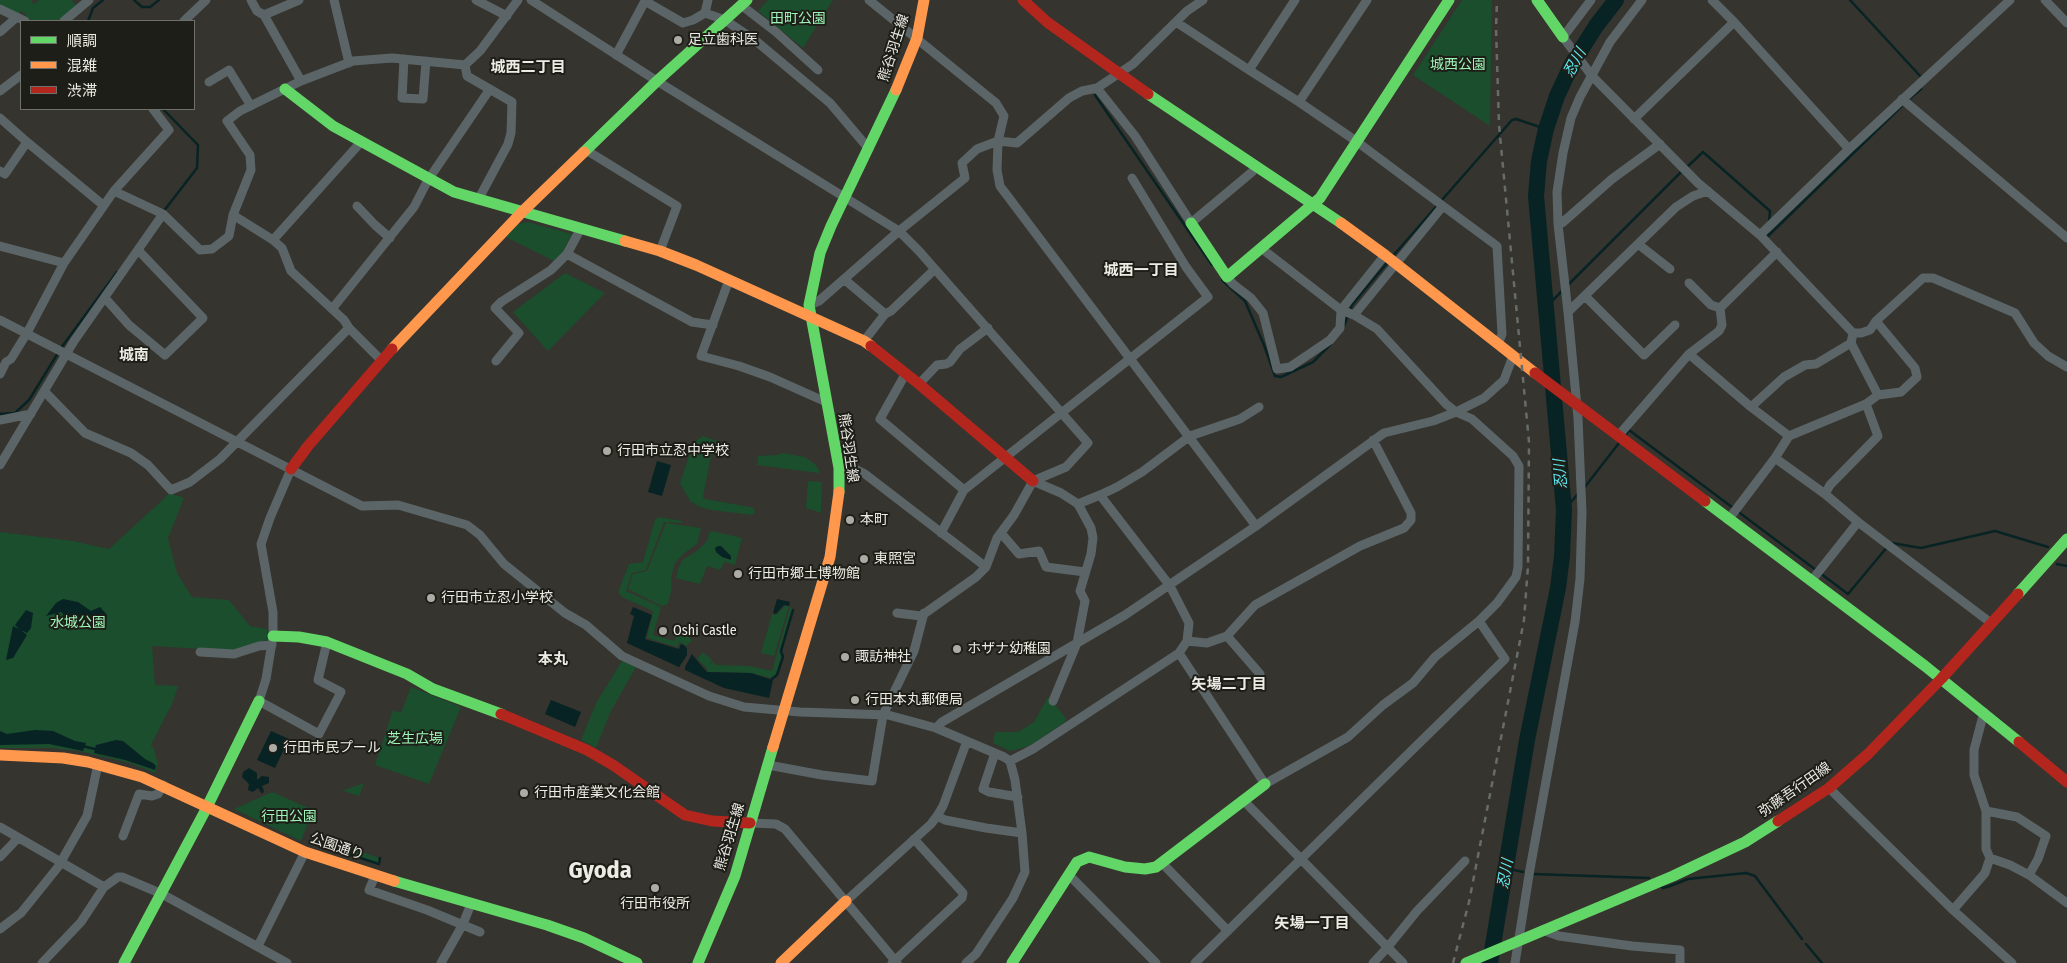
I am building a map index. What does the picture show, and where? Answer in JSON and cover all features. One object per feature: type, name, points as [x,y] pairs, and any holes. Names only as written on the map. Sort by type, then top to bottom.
[{"type":"street","points":[[65,20],[89,0]]},
{"type":"street","points":[[185,20],[206,0]]},
{"type":"street","points":[[251,0],[257,11],[264,15],[301,81]]},
{"type":"street","points":[[264,15],[299,0]]},
{"type":"street","points":[[334,0],[349,63]]},
{"type":"street","points":[[476,0],[507,16]]},
{"type":"street","points":[[114,191],[163,214],[200,250],[212,249],[229,236],[232,215],[251,170],[250,154],[227,121],[240,111],[301,81],[349,63],[392,58],[465,65],[480,51],[518,0]]},
{"type":"street","points":[[531,0],[657,81],[899,231],[988,328],[1088,443],[1066,467],[1034,481],[1001,533],[986,567],[976,577],[920,616],[897,613]]},
{"type":"street","points":[[616,55],[645,1],[683,23],[705,13],[708,0]]},
{"type":"street","points":[[869,0],[996,103],[1004,116],[998,141],[997,170],[1000,186],[1256,526]]},
{"type":"street","name":"熊谷羽生線","points":[[698,963],[735,876],[830,557],[839,500],[838,468],[809,305],[820,253],[844,198],[905,72],[917,38],[924,0]]},
{"type":"street","points":[[1023,0],[1047,22],[1118,74],[1313,203],[1396,263],[1533,372],[1728,520],[1812,580],[1984,712],[2067,782]]},
{"type":"street","points":[[809,305],[819,300],[899,231],[965,178],[962,163],[977,149],[998,141],[1017,143],[1069,98],[1082,91],[1097,88],[1133,64],[1187,11],[1203,0]]},
{"type":"street","points":[[1249,70],[1295,0]]},
{"type":"street","points":[[1299,102],[1367,0]]},
{"type":"street","points":[[1227,277],[1320,198],[1449,0]]},
{"type":"street","points":[[1537,0],[1591,73],[1634,119],[1708,191],[1760,235],[1853,333],[1870,330],[1876,321],[1923,278],[1933,278],[2015,313],[2034,343],[2048,356],[2067,367]]},
{"type":"street","points":[[1563,37],[1591,0]]},
{"type":"street","points":[[1515,963],[1517,940],[1580,579],[1582,512],[1568,312],[1558,224],[1557,192],[1571,118],[1580,97],[1591,73],[1610,42],[1642,0]]},
{"type":"street","points":[[1712,0],[1849,149]]},
{"type":"street","points":[[1760,235],[1902,99],[2010,0]]},
{"type":"street","points":[[2045,0],[2067,23]]},
{"type":"street","points":[[124,963],[208,807],[259,701],[266,679],[272,640],[273,612],[261,544],[291,470],[308,446],[381,360],[523,212],[657,81],[744,3],[818,70]]},
{"type":"street","points":[[0,9],[21,19]]},
{"type":"street","points":[[705,13],[725,20],[756,41],[830,103],[869,149]]},
{"type":"street","points":[[74,14],[79,20]]},
{"type":"street","points":[[0,32],[21,19]]},
{"type":"street","points":[[1176,22],[1356,141],[1497,246],[1502,334],[1498,344]]},
{"type":"street","points":[[1634,119],[1734,22]]},
{"type":"street","points":[[404,59],[402,98],[422,98],[426,61]]},
{"type":"street","points":[[465,65],[467,76],[512,102],[511,133],[508,144],[478,200]]},
{"type":"street","points":[[209,82],[229,70],[251,106]]},
{"type":"street","points":[[0,79],[3,88],[20,76]]},
{"type":"street","points":[[1097,88],[1135,136],[1227,277],[1251,298],[1262,313],[1277,369],[1290,367],[1330,340],[1340,328],[1341,310],[1385,255]]},
{"type":"street","points":[[285,89],[332,126],[428,180],[454,192],[660,252],[729,280],[864,341],[906,373],[1034,481],[1078,504],[1091,528],[1093,538],[1091,554],[1080,591],[1085,601],[1077,643],[1052,701]]},
{"type":"street","points":[[332,309],[414,207],[428,180],[490,89]]},
{"type":"street","points":[[1902,99],[2067,238]]},
{"type":"street","points":[[0,374],[6,362],[11,359],[27,333],[64,263],[103,205],[169,130],[156,110]]},
{"type":"street","points":[[0,118],[103,205]]},
{"type":"street","points":[[0,171],[5,174],[27,142]]},
{"type":"street","points":[[273,240],[361,142]]},
{"type":"street","points":[[1558,224],[1562,223],[1612,178],[1660,144]]},
{"type":"street","points":[[586,150],[677,206],[660,252]]},
{"type":"street","points":[[1191,223],[1252,172],[1256,166]]},
{"type":"street","points":[[941,533],[964,490],[1208,297],[1186,267],[1132,178]]},
{"type":"street","points":[[1568,312],[1676,207],[1693,196],[1708,191]]},
{"type":"street","points":[[357,206],[390,238]]},
{"type":"street","points":[[1354,315],[1443,206]]},
{"type":"street","points":[[0,465],[66,354],[163,214]]},
{"type":"street","points":[[232,215],[273,240],[282,248],[291,271],[344,320],[349,328],[381,360]]},
{"type":"street","points":[[496,361],[519,333],[495,308],[501,302],[551,270],[567,254],[581,228]]},
{"type":"street","points":[[1638,244],[1670,269]]},
{"type":"street","points":[[0,246],[64,263]]},
{"type":"street","points":[[1012,963],[1077,862],[1089,857],[1108,864],[1145,869],[1156,867],[1266,784],[1348,737],[1384,705],[1413,683],[1434,657],[1479,621],[1497,603],[1516,577],[1518,566],[1519,466],[1513,456],[1472,419],[1456,412],[1377,329],[1354,315],[1341,310],[1261,248]]},
{"type":"street","points":[[105,298],[129,325],[165,356],[203,318],[138,250]]},
{"type":"street","points":[[1720,308],[1777,252]]},
{"type":"street","points":[[567,254],[692,322],[713,325]]},
{"type":"street","points":[[864,341],[885,314],[891,311],[935,269]]},
{"type":"street","points":[[844,279],[885,314]]},
{"type":"street","points":[[729,280],[701,356],[770,377],[826,402]]},
{"type":"street","points":[[1688,283],[1711,305],[1720,308]]},
{"type":"street","points":[[1585,296],[1644,355],[1675,325]]},
{"type":"street","points":[[1618,436],[1689,354],[1719,331],[1722,325],[1720,308]]},
{"type":"street","points":[[0,320],[362,506],[398,505],[467,525],[480,535],[504,564],[565,613],[586,625],[622,656],[709,696],[744,706],[784,711],[883,715],[936,728],[1010,761],[1018,797],[1024,872],[1021,883],[976,954],[966,963]]},
{"type":"street","points":[[1728,520],[1775,458],[1789,436],[1866,404],[1878,395],[1901,392],[1917,377],[1915,368],[1876,321]]},
{"type":"street","points":[[44,391],[85,433],[131,453],[148,465],[171,490],[190,482],[220,459],[349,328]]},
{"type":"street","points":[[919,384],[937,365],[950,362],[960,349],[988,328]]},
{"type":"street","points":[[1853,333],[1851,342],[1878,395]]},
{"type":"street","points":[[1751,407],[1784,377],[1806,365],[1816,364],[1851,342]]},
{"type":"street","points":[[1689,354],[1751,407],[1789,436]]},
{"type":"street","points":[[936,728],[942,722],[1170,586],[1384,433],[1433,421],[1484,398],[1504,380],[1513,356]]},
{"type":"street","points":[[906,373],[880,419],[964,490]]},
{"type":"street","points":[[1825,494],[1830,484],[1878,436],[1866,404]]},
{"type":"street","points":[[1078,504],[1118,487],[1142,472],[1190,436],[1240,419],[1259,406]]},
{"type":"street","points":[[0,420],[31,414]]},
{"type":"street","points":[[1187,641],[1207,643],[1227,636],[1255,605],[1360,546],[1404,528],[1411,520],[1410,513],[1373,440]]},
{"type":"street","points":[[1775,458],[1825,494],[1858,522],[1990,623]]},
{"type":"street","points":[[838,468],[857,470],[865,474],[986,567]]},
{"type":"street","points":[[1010,761],[1033,749],[1179,653],[1187,641],[1188,623],[1170,586],[1100,495]]},
{"type":"street","points":[[1812,580],[1858,522]]},
{"type":"street","points":[[1001,533],[1019,554],[1039,552],[1046,567],[1085,572]]},
{"type":"street","name":"弥藤吾行田線","points":[[1468,962],[1673,876],[1745,842],[1829,788],[1868,754],[1941,679],[2067,539]]},
{"type":"street","points":[[768,765],[822,775],[872,781],[883,715],[914,651],[924,613]]},
{"type":"street","points":[[1195,963],[1505,659],[1479,621]]},
{"type":"street","points":[[1227,636],[1260,674]]},
{"type":"street","points":[[200,652],[234,654],[272,640],[299,637],[327,642],[407,674],[433,689],[530,725],[587,750],[613,765],[685,815],[712,821],[776,824],[781,826],[846,901],[895,962],[962,898],[963,893],[914,839]]},
{"type":"street","points":[[259,701],[319,734],[341,692],[318,680],[327,642]]},
{"type":"street","points":[[1179,653],[1266,784]]},
{"type":"street","points":[[1953,910],[1986,873],[1990,858],[1986,849],[1986,811],[1974,774],[1974,750],[1984,712]]},
{"type":"street","points":[[781,963],[937,816],[943,806],[967,741]]},
{"type":"street","points":[[995,753],[983,789],[988,792],[1018,797]]},
{"type":"street","name":"公園通り","points":[[0,755],[63,758],[98,764],[163,785],[305,852],[375,876],[574,935],[637,963]]},
{"type":"street","points":[[0,928],[21,912],[60,862],[87,816],[98,764]]},
{"type":"street","points":[[123,836],[139,794],[152,796],[158,794],[163,785]]},
{"type":"street","points":[[1829,788],[1953,910],[2012,963]]},
{"type":"street","points":[[1243,800],[1302,858],[1402,963]]},
{"type":"street","points":[[1986,811],[2017,817],[2046,836],[2038,859],[2029,875]]},
{"type":"street","points":[[937,816],[945,820],[970,825],[1022,832]]},
{"type":"street","points":[[0,828],[104,887]]},
{"type":"street","points":[[0,857],[18,838]]},
{"type":"street","points":[[258,946],[305,852]]},
{"type":"street","points":[[1990,858],[2010,865],[2029,875],[2067,903]]},
{"type":"street","points":[[1372,963],[1387,948],[1417,910],[1465,861]]},
{"type":"street","points":[[1162,863],[1228,931]]},
{"type":"street","points":[[1069,875],[1156,963]]},
{"type":"street","points":[[375,876],[369,890],[428,910],[480,932]]},
{"type":"street","points":[[42,963],[81,922],[104,887],[118,877],[122,877],[162,894],[287,963]]},
{"type":"street","points":[[441,963],[463,924],[471,904]]},
{"type":"street","points":[[1542,930],[1559,936],[1632,946],[1680,950],[1680,963]]},
{"type":"green space","points":[[0,0],[31,0],[34,4],[39,0],[71,0],[77,6],[60,20],[30,20],[22,11],[18,14],[0,5]]},
{"type":"green space","name":"田町公園","points":[[768,0],[833,0],[803,48],[758,11]]},
{"type":"green space","name":"城西公園","points":[[1462,0],[1492,0],[1490,126],[1413,75]]},
{"type":"green space","points":[[528,222],[572,234],[562,253],[554,261],[506,237],[518,224]]},
{"type":"green space","points":[[565,273],[605,293],[548,351],[513,312]]},
{"type":"green space","points":[[703,436],[728,445],[728,447],[713,446],[703,497],[705,499],[754,508],[755,513],[752,515],[711,510],[700,507],[690,501],[680,483],[693,443]]},
{"type":"green space","points":[[783,453],[805,457],[816,465],[820,472],[757,465],[758,456]]},
{"type":"green space","points":[[808,481],[822,482],[821,513],[806,508]]},
{"type":"green space","name":"水城公園","points":[[170,493],[184,498],[168,538],[177,573],[192,597],[229,600],[250,626],[267,629],[267,640],[234,651],[152,646],[155,685],[178,686],[172,704],[151,745],[158,764],[155,773],[130,763],[79,751],[51,748],[0,748],[0,532],[73,541],[109,549]]},
{"type":"green space","points":[[659,517],[682,521],[681,523],[664,522],[646,570],[632,573],[626,591],[661,607],[653,635],[674,641],[677,634],[681,635],[681,638],[684,636],[689,637],[692,641],[686,646],[680,642],[677,647],[647,638],[653,611],[622,597],[618,592],[629,564],[643,562],[655,520]]},
{"type":"green space","points":[[666,523],[701,528],[697,544],[683,554],[675,563],[668,604],[662,606],[628,589],[633,574],[647,571]]},
{"type":"green space","points":[[712,531],[742,538],[735,565],[725,562],[720,570],[707,566],[700,584],[676,578],[682,560],[697,551],[707,541],[709,533]]},
{"type":"green space","points":[[785,606],[789,606],[774,656],[761,653],[772,614],[776,615]]},
{"type":"green space","points":[[790,607],[792,608],[780,651],[781,657],[776,674],[771,678],[751,673],[708,672],[706,667],[697,659],[703,652],[712,660],[710,664],[713,662],[716,665],[749,666],[772,671]]},
{"type":"green space","points":[[622,661],[636,667],[610,713],[596,748],[581,740],[596,703]]},
{"type":"green space","name":"芝生広場","points":[[411,687],[461,707],[429,784],[375,765],[393,710],[401,713]]},
{"type":"green space","points":[[1048,697],[1066,718],[1065,722],[1031,745],[1019,749],[1010,751],[993,743],[995,732],[1018,732],[1034,722]]},
{"type":"green space","points":[[364,783],[359,796],[344,791],[344,790]]},
{"type":"green space","name":"行田公園","points":[[272,792],[313,810],[301,841],[234,809]]},
{"type":"green space","points":[[325,839],[379,858],[378,863],[323,845]]},
{"type":"water","points":[[657,461],[671,465],[662,496],[648,492]]},
{"type":"water","points":[[721,546],[731,556],[731,560],[722,557],[716,552],[715,548]]},
{"type":"water","points":[[63,599],[78,602],[91,611],[100,607],[107,615],[106,627],[103,629],[92,621],[82,625],[68,624],[61,612],[46,616],[56,603]]},
{"type":"water","points":[[777,599],[790,602],[789,606],[784,605],[776,614],[773,613]]},
{"type":"water","points":[[633,607],[652,615],[645,639],[679,649],[681,644],[684,645],[707,672],[751,673],[773,680],[769,698],[724,688],[627,643],[634,616],[630,614]]},
{"type":"water","points":[[26,610],[33,613],[31,628],[27,633],[21,630],[27,635],[13,658],[6,660],[13,626],[19,629],[15,625]]},
{"type":"water","points":[[551,700],[581,712],[575,727],[545,714]]},
{"type":"water","points":[[35,730],[53,731],[75,741],[86,743],[83,751],[49,744],[0,745],[0,731],[7,734]]},
{"type":"water","points":[[271,731],[289,739],[275,768],[257,760]]},
{"type":"water","points":[[116,740],[123,741],[145,759],[153,763],[156,766],[155,770],[125,760],[94,753],[96,745]]},
{"type":"water","points":[[249,768],[257,773],[257,780],[262,776],[269,777],[269,783],[262,786],[264,791],[262,794],[258,788],[253,792],[248,790],[249,784],[242,777],[243,772]]},
{"type":"pier","points":[[687,648],[694,653],[685,667],[685,672],[678,669],[687,655]]},
{"type":"waterway","points":[[88,20],[93,8],[103,0]]},
{"type":"waterway","points":[[134,0],[142,7],[150,7],[159,0]]},
{"type":"waterway","name":"忍川","points":[[1490,963],[1527,740],[1558,588],[1562,556],[1564,510],[1536,196],[1539,161],[1546,129],[1557,96],[1572,64],[1596,26],[1616,0]]},
{"type":"waterway","points":[[1850,0],[1922,78]]},
{"type":"waterway","points":[[1908,100],[1921,89]]},
{"type":"waterway","points":[[1095,95],[1212,265]]},
{"type":"waterway","points":[[1768,230],[1768,236],[1904,104]]},
{"type":"waterway","points":[[163,212],[197,168],[198,145],[164,110]]},
{"type":"waterway","points":[[1392,257],[1512,120],[1516,119],[1546,129]]},
{"type":"waterway","points":[[1686,168],[1703,152],[1770,211],[1769,223]]},
{"type":"waterway","points":[[1567,286],[1682,171]]},
{"type":"waterway","points":[[1344,326],[1352,305],[1387,263]]},
{"type":"waterway","points":[[61,348],[117,272]]},
{"type":"waterway","points":[[1222,280],[1245,301],[1275,376],[1281,377],[1313,362],[1331,344]]},
{"type":"waterway","points":[[1545,308],[1563,290]]},
{"type":"waterway","points":[[0,414],[15,413],[29,400],[58,353]]},
{"type":"waterway","points":[[1624,437],[1629,430],[1816,570]]},
{"type":"waterway","points":[[1584,488],[1619,443]]},
{"type":"waterway","points":[[1564,510],[1578,494]]},
{"type":"waterway","points":[[1892,543],[1921,548],[1995,531],[2048,547]]},
{"type":"waterway","points":[[1820,573],[1848,594],[1888,546]]},
{"type":"waterway","points":[[2057,564],[2067,566]]},
{"type":"waterway","points":[[772,679],[777,675],[783,657],[781,651],[793,610]]},
{"type":"waterway","points":[[82,746],[95,749]]},
{"type":"waterway","points":[[323,846],[379,864],[380,858]]},
{"type":"waterway","points":[[1505,868],[1523,872]]},
{"type":"waterway","points":[[1660,886],[1663,888],[1688,879],[1746,873],[1755,876],[1802,939]]},
{"type":"waterway","points":[[1533,874],[1649,878]]},
{"type":"waterway","points":[[1806,944],[1822,963]]},
{"type":"railway","points":[[1453,963],[1469,902],[1524,620],[1528,566],[1529,442],[1499,125],[1497,0]]},
{"type":"traffic: fast","points":[[584,152],[657,81],[747,0]]},
{"type":"traffic: fast","points":[[1191,223],[1227,277],[1320,198],[1449,0]]},
{"type":"traffic: fast","points":[[1537,0],[1563,37]]},
{"type":"traffic: fast","points":[[285,89],[333,126],[454,192],[625,241]]},
{"type":"traffic: fast","points":[[839,492],[839,468],[809,305],[820,253],[896,90]]},
{"type":"traffic: fast","points":[[1148,94],[1341,223]]},
{"type":"traffic: fast","points":[[1705,501],[1925,666],[2019,742]]},
{"type":"traffic: fast","points":[[2018,594],[2067,539]]},
{"type":"traffic: fast","points":[[273,636],[299,637],[327,642],[407,674],[433,689],[501,714]]},
{"type":"traffic: fast","points":[[124,963],[204,813],[259,701]]},
{"type":"traffic: fast","points":[[698,963],[735,876],[773,747]]},
{"type":"traffic: fast","points":[[1012,963],[1077,862],[1089,857],[1125,867],[1145,869],[1156,867],[1265,784]]},
{"type":"traffic: fast","points":[[1466,963],[1673,876],[1745,842],[1778,821]]},
{"type":"traffic: fast","points":[[394,881],[547,925],[584,938],[637,963]]},
{"type":"traffic: slow","points":[[896,90],[917,38],[924,0]]},
{"type":"traffic: slow","points":[[392,349],[523,211],[584,152]]},
{"type":"traffic: slow","points":[[1341,223],[1385,255],[1535,373]]},
{"type":"traffic: slow","points":[[625,241],[660,251],[696,265],[864,341],[871,346]]},
{"type":"traffic: slow","points":[[773,747],[830,557],[839,492]]},
{"type":"traffic: slow","points":[[0,755],[63,758],[88,762],[142,777],[305,852],[394,881]]},
{"type":"traffic: slow","points":[[781,963],[846,901]]},
{"type":"traffic: jam","points":[[1023,0],[1047,22],[1148,94]]},
{"type":"traffic: jam","points":[[871,346],[919,384],[1033,481]]},
{"type":"traffic: jam","points":[[291,469],[308,446],[392,349]]},
{"type":"traffic: jam","points":[[1535,373],[1705,501]]},
{"type":"traffic: jam","points":[[1778,821],[1829,788],[1868,754],[1941,679],[2018,594]]},
{"type":"traffic: jam","points":[[501,714],[587,750],[613,765],[685,815],[712,821],[750,823]]},
{"type":"traffic: jam","points":[[2019,742],[2067,782]]},
{"type":"place","name":"足立歯科医","points":[[678,40]]},
{"type":"place","name":"行田市立忍中学校","points":[[607,451]]},
{"type":"place","name":"本町","points":[[850,520]]},
{"type":"place","name":"東照宮","points":[[864,559]]},
{"type":"place","name":"行田市郷土博物館","points":[[738,574]]},
{"type":"place","name":"行田市立忍小学校","points":[[431,598]]},
{"type":"place","name":"Oshi Castle","points":[[663,631]]},
{"type":"place","name":"ホザナ幼稚園","points":[[957,649]]},
{"type":"place","name":"諏訪神社","points":[[845,657]]},
{"type":"place","name":"行田本丸郵便局","points":[[855,700]]},
{"type":"place","name":"行田市民プール","points":[[273,748]]},
{"type":"place","name":"行田市産業文化会館","points":[[524,793]]},
{"type":"place","name":"行田市役所","points":[[655,888]]},
{"type":"district","name":"城西二丁目","points":[[528,68]]},
{"type":"district","name":"城西一丁目","points":[[1141,271]]},
{"type":"district","name":"城南","points":[[134,356]]},
{"type":"district","name":"本丸","points":[[553,660]]},
{"type":"district","name":"矢場二丁目","points":[[1229,685]]},
{"type":"district","name":"Gyoda","points":[[600,871]]},
{"type":"district","name":"矢場一丁目","points":[[1312,924]]}]
